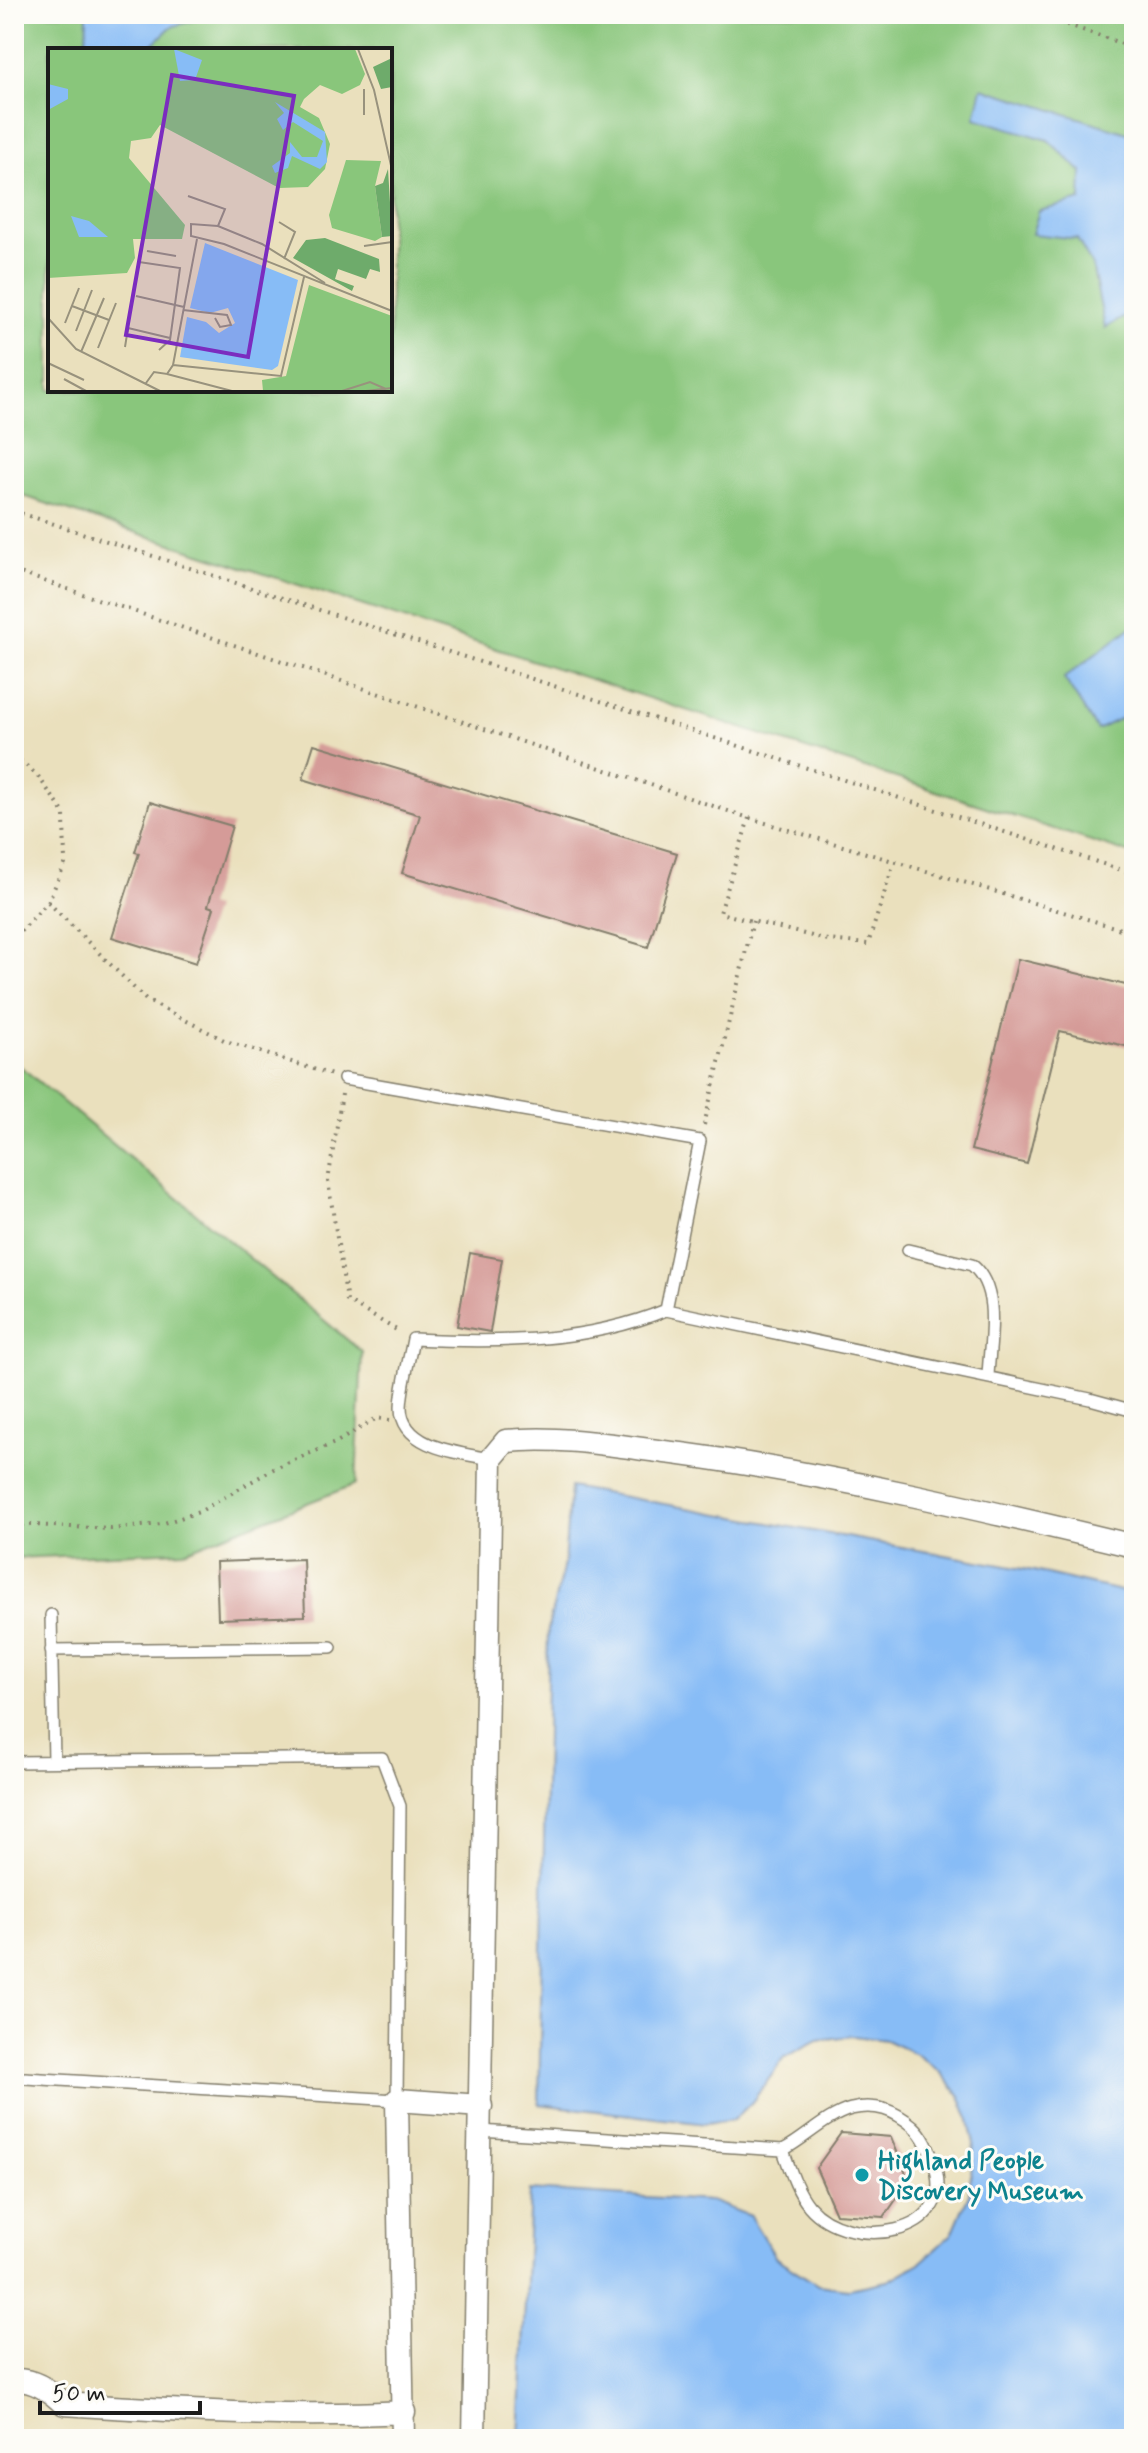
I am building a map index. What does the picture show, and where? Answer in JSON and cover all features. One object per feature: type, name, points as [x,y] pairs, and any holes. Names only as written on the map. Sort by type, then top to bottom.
[{"type":"street","points":[[474,2439],[491,1459],[506,1441],[533,1439],[601,1444],[748,1463],[942,1500],[1134,1546]]},
{"type":"street","points":[[403,2439],[397,2100],[481,2106]]},
{"type":"street","points":[[14,2380],[32,2382],[64,2404],[227,2414],[404,2412]]},
{"type":"lane","points":[[344,1079],[700,1141],[666,1310]]},
{"type":"lane","points":[[908,1250],[972,1265],[980,1272],[991,1296],[988,1377]]},
{"type":"lane","points":[[491,1459],[436,1447],[413,1435],[403,1423],[401,1407],[413,1339],[523,1341],[581,1334],[638,1322],[666,1310],[1090,1399],[1134,1411]]},
{"type":"lane","points":[[51,1615],[54,1761]]},
{"type":"lane","points":[[51,1650],[331,1647]]},
{"type":"lane","points":[[14,1762],[382,1758],[400,1806],[397,2100],[25,2078]]},
{"type":"lane","points":[[480,2131],[783,2150],[819,2125],[849,2110],[888,2108],[917,2130],[928,2145],[937,2172],[939,2192],[915,2223],[898,2230],[875,2233],[849,2229],[829,2223],[809,2206],[783,2150]]},
{"type":"path","points":[[1037,14],[1134,48]]},
{"type":"path","points":[[14,511],[1134,874]]},
{"type":"path","points":[[14,571],[749,818],[1134,933]]},
{"type":"path","points":[[14,755],[38,776],[64,813],[65,864],[48,902],[20,932],[14,934]]},
{"type":"path","points":[[749,818],[720,913],[828,940],[868,944],[894,863]]},
{"type":"path","points":[[48,902],[146,1000],[226,1041],[344,1079],[328,1181],[347,1301],[413,1339]]},
{"type":"path","points":[[700,1141],[753,921]]},
{"type":"path","points":[[14,1524],[111,1529],[161,1524],[199,1512],[275,1468],[337,1442],[377,1418],[403,1423]]},
{"type":"green space","points":[[14,14],[1134,14],[1134,855],[14,493]]},
{"type":"green space","points":[[14,1061],[362,1352],[356,1484],[184,1551],[14,1558]]},
{"type":"water","points":[[87,14],[215,14],[171,27],[149,48],[93,48],[86,44]]},
{"type":"water","points":[[982,88],[1134,135],[1134,312],[1105,328],[1092,265],[1077,239],[1032,234],[1039,211],[1081,200],[1082,172],[1048,140],[975,118]]},
{"type":"water","points":[[1134,625],[1134,712],[1097,730],[1064,678]]},
{"type":"water","points":[[570,1487],[1034,1571],[1134,1594],[1134,2439],[519,2439],[530,2190],[711,2201],[750,2216],[776,2258],[818,2285],[849,2289],[888,2281],[920,2263],[952,2234],[969,2194],[974,2144],[960,2096],[940,2072],[916,2054],[886,2040],[853,2036],[817,2040],[785,2057],[752,2102],[733,2120],[706,2124],[539,2104],[548,1628],[564,1564]]},
{"type":"building","points":[[314,744],[677,853],[648,947],[402,873],[420,815],[303,779]]},
{"type":"building","points":[[150,802],[232,826],[208,906],[214,908],[196,963],[112,937],[139,853],[135,852]]},
{"type":"building","points":[[1018,959],[1134,987],[1134,1048],[1060,1031],[1027,1164],[971,1150]]},
{"type":"building","points":[[470,1253],[502,1259],[490,1332],[457,1326]]},
{"type":"building","points":[[303,1559],[305,1616],[218,1619],[216,1562]]},
{"type":"building","name":"Highland People Discovery Museum","points":[[841,2133],[891,2137],[909,2181],[884,2217],[836,2214],[816,2168]]},
{"type":"place","name":"Highland People Discovery Museum","points":[[862,2175]]}]
